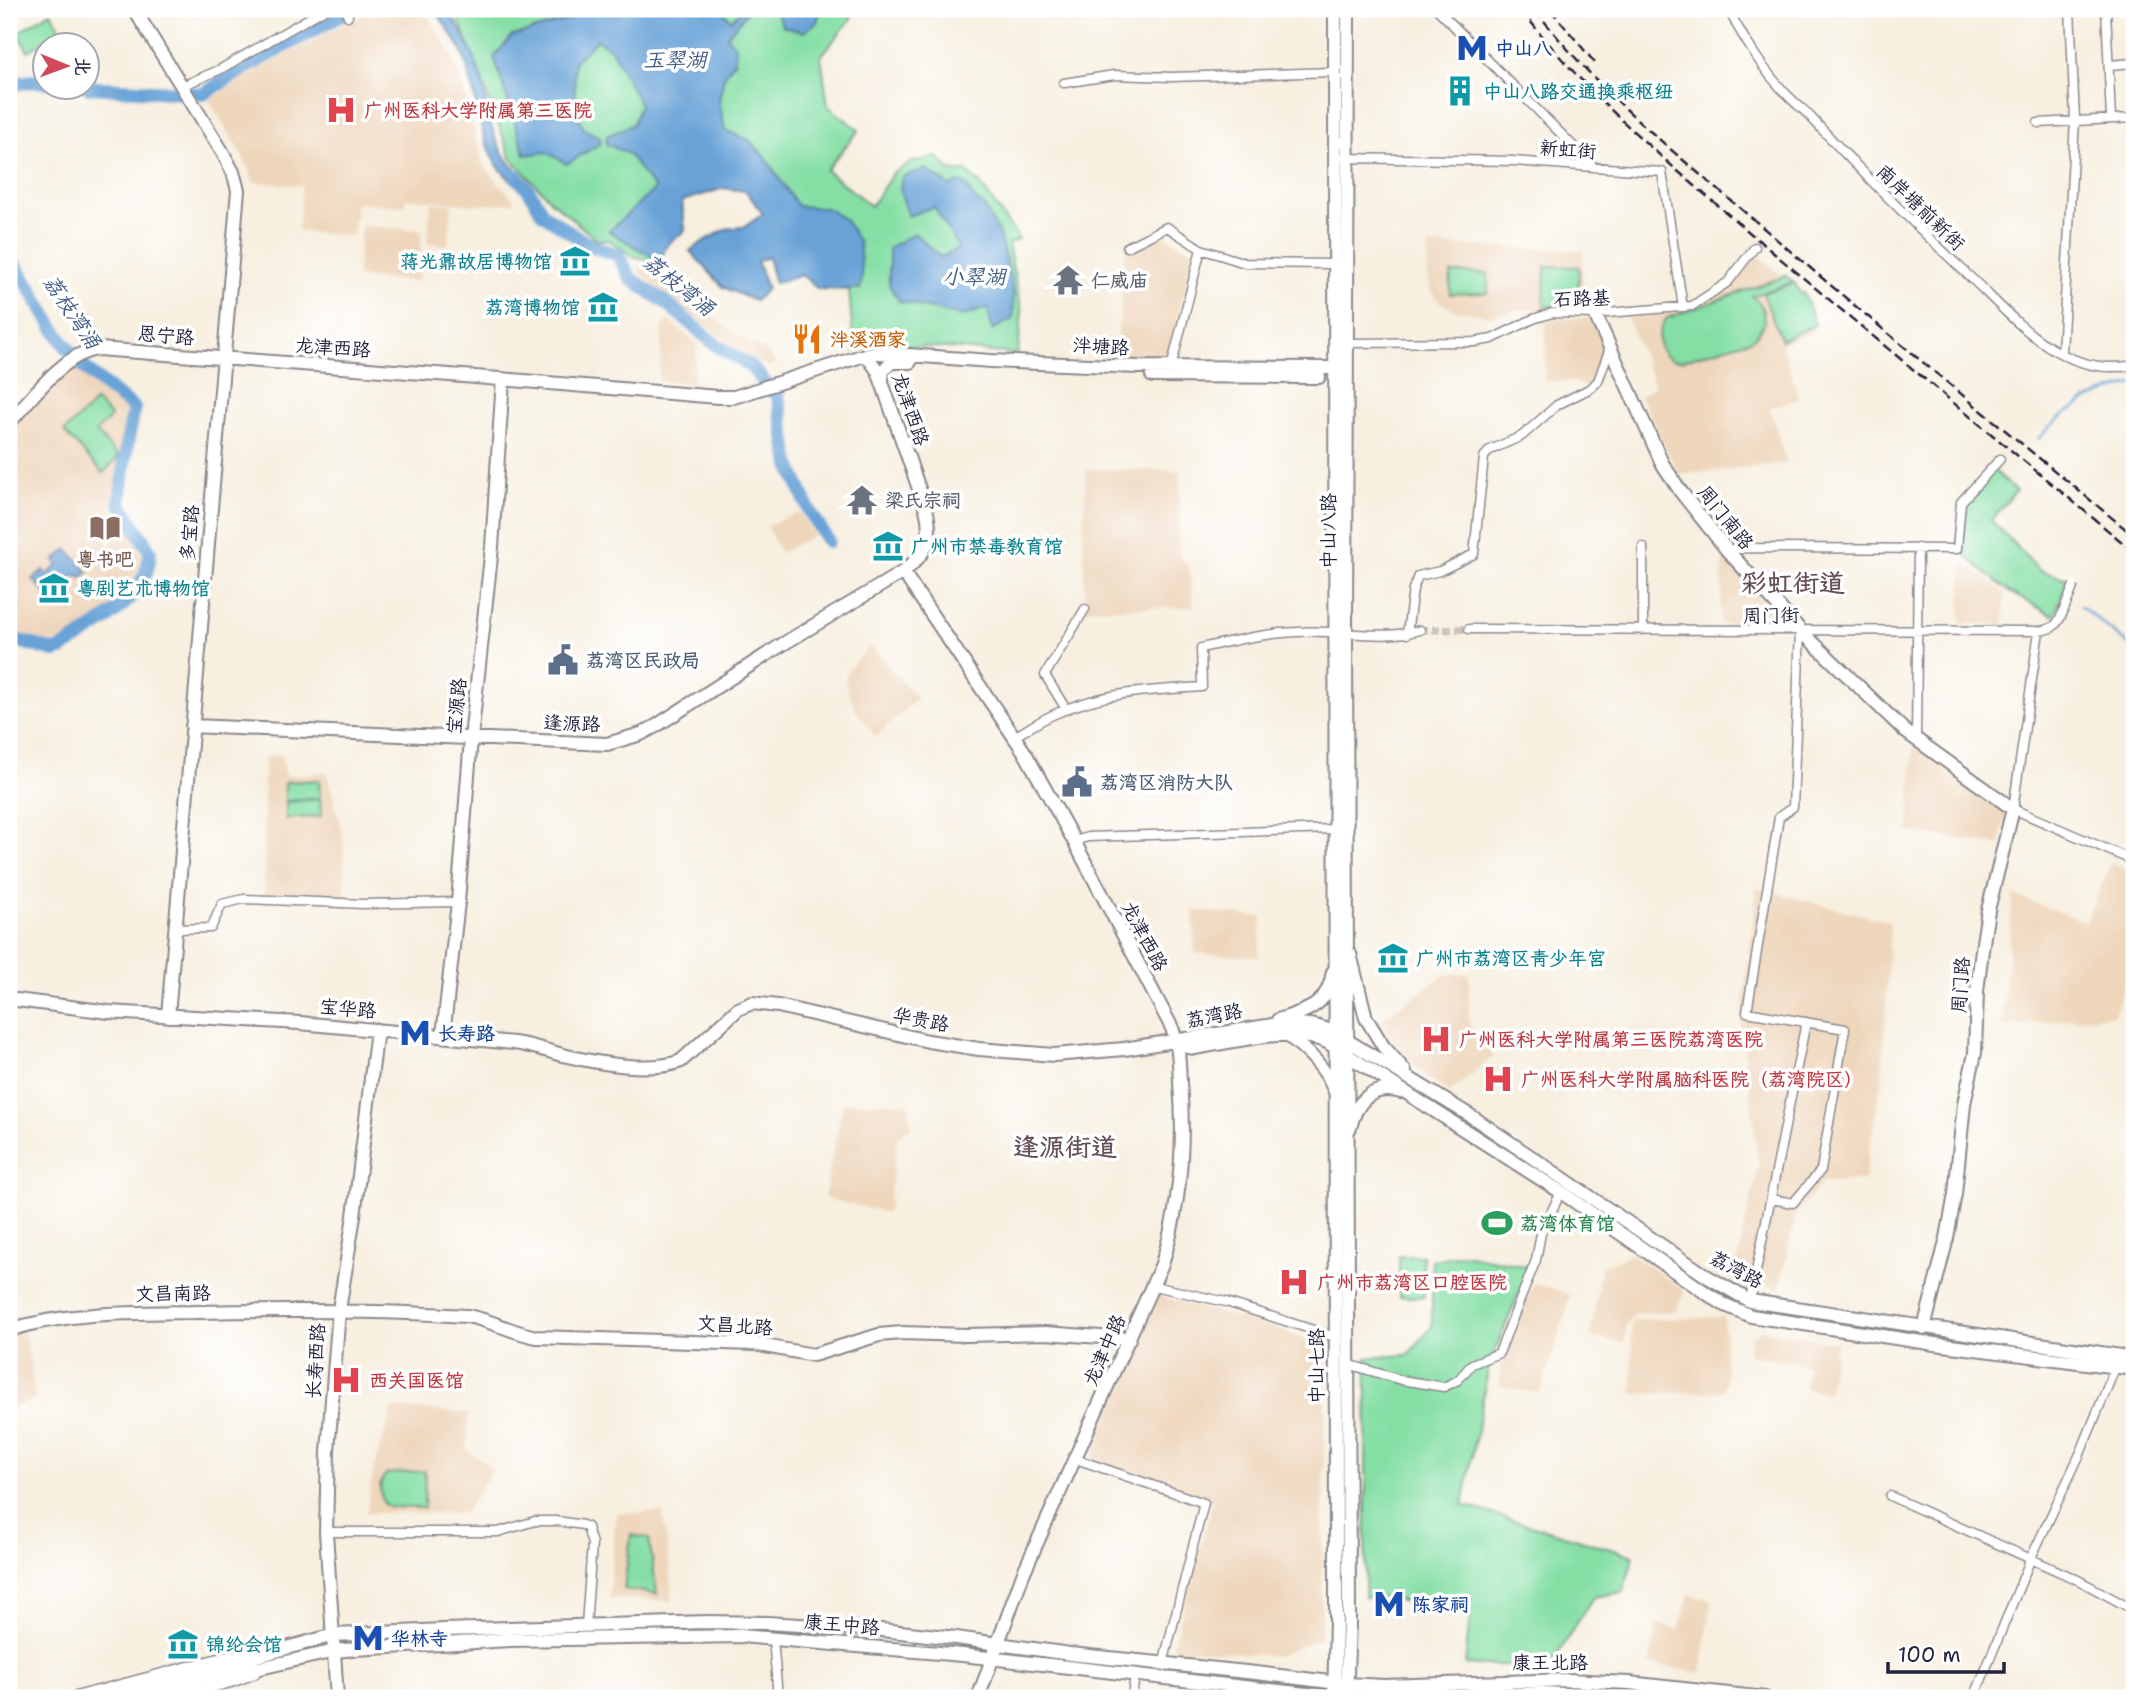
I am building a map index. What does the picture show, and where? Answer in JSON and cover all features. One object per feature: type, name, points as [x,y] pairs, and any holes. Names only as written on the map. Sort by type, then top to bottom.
[{"type":"main road","points":[[134,9],[181,86]]},
{"type":"main road","name":"中山八路","points":[[1335,9],[1335,72],[1349,343],[1335,393],[1348,944],[1348,1054]]},
{"type":"main road","name":"中山八路","points":[[1335,1033],[1335,829],[1341,633],[1339,371],[1335,264],[1348,9]]},
{"type":"main road","name":"多宝路","points":[[168,1016],[238,190],[229,163],[181,86]]},
{"type":"main road","name":"周门南路","points":[[1595,314],[1662,463],[1681,492],[1727,550],[1800,630],[1916,741],[2013,809]]},
{"type":"main road","name":"恩宁路","points":[[9,423],[42,387],[76,357],[92,349],[224,359]]},
{"type":"main road","name":"泮塘路","points":[[864,358],[880,353],[896,353],[991,361],[1339,371]]},
{"type":"main road","points":[[864,358],[1132,376],[1306,377],[1339,371]]},
{"type":"main road","name":"龙津西路","points":[[224,359],[503,379],[701,397],[734,397],[864,358],[878,371],[929,520],[925,549],[918,560],[903,572],[1025,753],[1074,841],[1177,1041]]},
{"type":"main road","points":[[882,384],[883,371],[891,362],[897,361]]},
{"type":"main road","points":[[1306,377],[1321,382],[1335,393]]},
{"type":"main road","name":"宝源路","points":[[443,1036],[492,547],[503,379]]},
{"type":"main road","name":"逢源路","points":[[192,726],[607,744],[641,734],[783,643],[903,572]]},
{"type":"main road","name":"周门路","points":[[1924,1328],[1947,1238],[1955,1194],[1964,1104],[1975,1053],[1977,991],[1988,910],[2013,809]]},
{"type":"main road","points":[[1348,944],[1361,1003],[1372,1031],[1406,1072],[1430,1091]]},
{"type":"main road","points":[[1251,1028],[1302,1013],[1318,1004],[1329,988],[1335,954]]},
{"type":"main road","name":"宝华路","points":[[9,999],[109,1012],[300,1023],[443,1036],[528,1045],[566,1056],[616,1063],[663,1066],[681,1060]]},
{"type":"main road","name":"华贵路","points":[[681,1060],[738,1009],[752,1003],[778,1006],[928,1041],[1003,1051],[1076,1054],[1177,1041]]},
{"type":"main road","name":"荔湾路","points":[[1177,1041],[1251,1028],[1299,1024],[1319,1026],[1335,1033],[1471,1116],[1726,1289],[1750,1301],[2134,1358]]},
{"type":"main road","name":"长寿西路","points":[[337,1698],[326,1532],[328,1451],[339,1310],[354,1216],[377,1030]]},
{"type":"main road","name":"中山七路","points":[[1335,1033],[1335,1336],[1342,1623]]},
{"type":"main road","points":[[1287,1035],[1307,1050],[1319,1064],[1335,1093]]},
{"type":"main road","name":"荔湾路","points":[[1177,1041],[1183,1046],[1195,1048],[1287,1035],[1317,1038],[1348,1054],[1562,1192],[1688,1281],[1738,1311],[1758,1317],[1920,1342],[2134,1369]]},
{"type":"main road","name":"龙津中路","points":[[978,1698],[1023,1574],[1154,1286],[1169,1243],[1180,1191],[1183,1119],[1177,1041]]},
{"type":"main road","name":"中山七路","points":[[1340,1693],[1348,1364],[1348,1054]]},
{"type":"main road","points":[[1347,1139],[1352,1118],[1367,1097],[1382,1089],[1409,1094]]},
{"type":"main road","name":"文昌南路","points":[[9,1330],[50,1320],[114,1314],[339,1310]]},
{"type":"main road","name":"文昌北路","points":[[339,1310],[467,1315],[537,1337],[754,1344],[813,1354],[879,1335],[902,1333],[1045,1333],[1129,1339]]},
{"type":"main road","name":"康王中路","points":[[104,1698],[334,1636],[688,1622],[767,1623],[881,1630],[1163,1664],[1340,1693]]},
{"type":"main road","name":"康王中路","points":[[137,1698],[335,1651],[510,1640],[711,1636],[773,1638],[1135,1674],[1250,1693],[1340,1693]]},
{"type":"main road","name":"康王北路","points":[[1340,1693],[1384,1686],[1568,1680],[1765,1698]]},
{"type":"main road","name":"康王北路","points":[[1457,1698],[1542,1693],[1641,1698]]},
{"type":"street","points":[[181,86],[219,70],[325,9]]},
{"type":"street","points":[[1437,9],[1594,167]]},
{"type":"street","name":"南岸塘前新街","points":[[1728,9],[1754,54],[1794,102],[1891,202],[2010,315],[2048,346],[2062,353],[2096,366],[2110,368],[2134,365]]},
{"type":"street","points":[[2062,353],[2075,120],[2070,9]]},
{"type":"street","points":[[2106,9],[2111,119]]},
{"type":"street","points":[[2109,65],[2134,63]]},
{"type":"street","points":[[1064,83],[1114,75],[1171,77],[1335,72]]},
{"type":"street","points":[[2038,123],[2134,118]]},
{"type":"street","name":"新虹街","points":[[1341,158],[1514,161],[1662,172],[1683,307]]},
{"type":"street","points":[[1126,247],[1167,227],[1201,249],[1245,263],[1335,264]]},
{"type":"street","name":"石路基","points":[[1349,343],[1485,341],[1544,315],[1692,306],[1728,282],[1755,247]]},
{"type":"street","points":[[1171,368],[1201,249]]},
{"type":"street","points":[[1408,634],[1413,589],[1418,576],[1440,571],[1474,554],[1484,457],[1490,450],[1522,436],[1556,405],[1591,388],[1598,381],[1611,348]]},
{"type":"street","points":[[1727,550],[1957,549],[1961,502],[2000,459]]},
{"type":"street","points":[[1643,547],[1643,630]]},
{"type":"street","points":[[1916,741],[1918,548]]},
{"type":"street","points":[[2039,632],[2052,629],[2059,621],[2074,585]]},
{"type":"street","points":[[1066,709],[1045,675],[1085,609]]},
{"type":"street","name":"周门街","points":[[1469,629],[2039,632]]},
{"type":"street","points":[[1014,737],[1066,709],[1091,700],[1142,691],[1202,687],[1201,648],[1245,638],[1297,632],[1408,634],[1420,630]]},
{"type":"street","points":[[1771,1199],[1793,1203],[1821,1170],[1845,1029],[1747,1012],[1779,817],[1793,807],[1800,630]]},
{"type":"street","name":"周门路","points":[[2013,809],[2039,632]]},
{"type":"street","points":[[2013,809],[2134,861]]},
{"type":"street","points":[[1074,841],[1088,837],[1335,829]]},
{"type":"street","points":[[175,929],[211,928],[222,904],[244,899],[364,904],[458,902]]},
{"type":"street","points":[[1750,1301],[1806,1023]]},
{"type":"street","points":[[1348,1364],[1401,1380],[1444,1387],[1458,1380],[1472,1364],[1499,1353],[1534,1265],[1541,1233],[1562,1192]]},
{"type":"street","points":[[1154,1286],[1226,1302],[1335,1336]]},
{"type":"street","name":"周门路","points":[[1920,1342],[1924,1328]]},
{"type":"street","points":[[1974,1698],[2031,1558],[2080,1454],[2116,1366]]},
{"type":"street","points":[[1076,1459],[1204,1503],[1163,1664]]},
{"type":"street","points":[[1890,1496],[2031,1558],[2134,1610]]},
{"type":"street","points":[[326,1532],[498,1532],[535,1521],[583,1525],[587,1527],[592,1544],[586,1625]]},
{"type":"street","points":[[773,1638],[778,1698]]},
{"type":"street","points":[[68,1698],[222,1657],[264,1653]]},
{"type":"street","points":[[174,1698],[231,1683],[266,1668]]},
{"type":"street","points":[[1132,1698],[1135,1674]]},
{"type":"shaded area","name":"广州医科大学附属第三医院","points":[[373,9],[423,9],[454,58],[484,166],[516,202],[474,205],[406,198],[405,206],[356,202],[353,236],[298,231],[302,186],[253,182],[246,163],[209,100],[248,75]]},
{"type":"shaded area","points":[[431,203],[452,204],[448,245],[427,243]]},
{"type":"shaded area","points":[[361,226],[422,230],[418,281],[357,277]]},
{"type":"shaded area","points":[[1162,235],[1195,252],[1168,355],[1154,360],[1116,358],[1125,252]]},
{"type":"shaded area","points":[[1428,245],[1583,250],[1582,307],[1519,310],[1490,316],[1455,310],[1443,304],[1432,293],[1427,271]]},
{"type":"shaded area","points":[[1759,256],[1805,295],[1813,332],[1782,343],[1799,399],[1770,407],[1786,463],[1679,475],[1640,396],[1655,386],[1627,317],[1691,310],[1729,284]]},
{"type":"shaded area","points":[[642,263],[655,269],[673,286],[698,301],[719,322],[751,344],[763,348],[776,363],[769,366],[763,364],[731,345],[638,272]]},
{"type":"shaded area","points":[[1587,318],[1595,325],[1606,349],[1594,380],[1586,388],[1575,382],[1545,381],[1546,319]]},
{"type":"shaded area","points":[[668,320],[698,344],[693,383],[659,381],[662,329]]},
{"type":"shaded area","points":[[72,362],[130,410],[120,478],[110,506],[135,539],[142,556],[140,574],[109,610],[60,642],[38,641],[12,632],[9,645],[9,430]]},
{"type":"shaded area","points":[[1086,469],[1180,471],[1179,557],[1189,567],[1193,607],[1085,609],[1083,536]]},
{"type":"shaded area","points":[[799,512],[814,535],[780,553],[767,526]]},
{"type":"shaded area","points":[[1723,555],[1784,624],[1720,624]]},
{"type":"shaded area","points":[[1962,561],[2004,592],[2004,625],[1961,624]]},
{"type":"shaded area","points":[[871,646],[917,698],[876,737],[856,711],[845,681],[848,669]]},
{"type":"shaded area","points":[[1914,745],[2007,809],[2000,845],[1909,832]]},
{"type":"shaded area","points":[[281,754],[286,776],[327,772],[343,836],[346,899],[264,895],[264,757]]},
{"type":"shaded area","points":[[2111,863],[2134,871],[2134,957],[2114,1015],[2002,1027],[2013,895],[2086,922]]},
{"type":"shaded area","points":[[1757,888],[1890,922],[1882,1079],[1864,1180],[1822,1183],[1796,1214],[1779,1290],[1734,1274],[1759,1164],[1741,1026]]},
{"type":"shaded area","points":[[1193,910],[1262,917],[1259,957],[1195,953]]},
{"type":"shaded area","name":"广州医科大学附属第三医院荔湾医院","points":[[1446,974],[1469,974],[1469,1025],[1494,1056],[1449,1093],[1402,1053],[1377,1022]]},
{"type":"shaded area","points":[[908,1102],[912,1127],[897,1137],[888,1213],[824,1198],[843,1103]]},
{"type":"shaded area","points":[[1631,1254],[1685,1291],[1675,1311],[1634,1314],[1626,1326],[1624,1343],[1590,1337],[1601,1267]]},
{"type":"shaded area","points":[[1534,1283],[1569,1295],[1541,1391],[1535,1393],[1499,1386],[1501,1365]]},
{"type":"shaded area","points":[[1158,1296],[1269,1326],[1326,1347],[1321,1638],[1277,1656],[1172,1648],[1213,1501],[1090,1459]]},
{"type":"shaded area","points":[[1724,1317],[1726,1383],[1723,1391],[1633,1394],[1631,1324],[1634,1320]]},
{"type":"shaded area","points":[[24,1328],[36,1400],[9,1408],[9,1333]]},
{"type":"shaded area","points":[[1762,1330],[1836,1343],[1828,1393],[1804,1388],[1808,1365],[1748,1355],[1751,1336]]},
{"type":"shaded area","points":[[392,1408],[468,1413],[467,1449],[493,1469],[465,1513],[366,1513],[374,1467]]},
{"type":"shaded area","points":[[663,1512],[673,1601],[609,1598],[616,1513]]},
{"type":"shaded area","points":[[1689,1594],[1712,1601],[1701,1673],[1649,1664],[1657,1624],[1679,1630]]},
{"type":"green space","points":[[455,9],[852,9],[851,19],[821,56],[828,106],[859,130],[826,170],[871,206],[893,173],[912,162],[937,157],[952,171],[966,171],[981,185],[1019,239],[1008,244],[1022,312],[1018,354],[914,346],[854,351],[849,290],[818,289],[802,275],[775,283],[768,257],[757,261],[767,289],[755,301],[723,287],[690,251],[726,229],[744,227],[763,214],[746,191],[724,188],[682,201],[685,231],[666,247],[661,262],[634,257],[609,240],[597,240],[551,201],[511,158]]},
{"type":"green space","points":[[51,12],[62,31],[32,32],[32,49],[28,51],[17,33]]},
{"type":"green space","points":[[1545,266],[1579,267],[1578,306],[1544,307]]},
{"type":"green space","points":[[1451,273],[1488,273],[1488,293],[1450,294]]},
{"type":"green space","points":[[1786,276],[1793,282],[1752,296],[1760,303],[1764,323],[1750,340],[1680,361],[1666,356],[1662,351],[1660,332],[1667,318]]},
{"type":"green space","points":[[1795,283],[1800,294],[1804,293],[1815,325],[1781,340],[1763,293]]},
{"type":"green space","points":[[96,401],[111,417],[96,432],[119,457],[103,473],[64,432]]},
{"type":"green space","points":[[1993,470],[2016,491],[1991,520],[2040,571],[2068,579],[2054,616],[2009,592],[1963,554],[1965,505]]},
{"type":"green space","points":[[319,780],[320,798],[285,801],[285,782]]},
{"type":"green space","points":[[320,799],[321,816],[286,819],[286,802]]},
{"type":"green space","points":[[1464,1254],[1530,1267],[1489,1365],[1463,1505],[1634,1556],[1623,1592],[1593,1597],[1551,1665],[1465,1665],[1470,1616],[1384,1597],[1365,1598],[1367,1358],[1408,1355],[1432,1327],[1432,1260]]},
{"type":"green space","points":[[1399,1256],[1423,1256],[1424,1297],[1399,1297]]},
{"type":"green space","points":[[425,1471],[424,1508],[390,1507],[384,1504],[380,1488],[386,1474]]},
{"type":"green space","points":[[631,1535],[649,1538],[657,1594],[624,1589]]},
{"type":"water","points":[[434,9],[448,9],[468,44],[480,74],[495,137],[507,159],[530,184],[525,192],[502,171],[492,156],[482,130],[470,76],[461,50]]},
{"type":"water","name":"玉翠湖","points":[[570,9],[720,9],[731,20],[741,11],[748,11],[727,36],[736,48],[735,60],[724,77],[719,101],[725,130],[749,140],[765,157],[798,206],[827,208],[845,220],[859,242],[862,276],[860,289],[818,289],[802,275],[775,283],[768,257],[757,261],[767,289],[755,301],[723,287],[690,251],[726,229],[744,227],[763,214],[746,191],[724,188],[682,201],[685,231],[666,247],[661,262],[609,231],[655,189],[627,153],[606,144],[607,136],[633,124],[640,104],[611,49],[597,40],[574,62],[575,111],[584,129],[600,137],[601,143],[567,164],[546,152],[525,155],[494,57],[512,36],[571,19]]},
{"type":"water","points":[[774,9],[821,9],[817,22],[804,32],[783,26]]},
{"type":"water","name":"小翠湖","points":[[925,169],[951,186],[958,182],[965,184],[975,200],[983,205],[999,234],[1014,293],[1013,319],[992,330],[988,308],[962,316],[899,301],[889,285],[889,248],[914,233],[941,257],[959,248],[934,207],[908,216],[900,190],[902,177]]},
{"type":"water","points":[[67,549],[88,572],[81,578],[76,574],[60,588],[64,593],[53,602],[53,585],[49,585],[48,596],[33,579],[43,570],[47,575],[58,565],[55,560]]},
{"type":"waterway","name":"荔枝湾涌","points":[[102,88],[203,94],[352,9]]},
{"type":"waterway","name":"荔枝湾涌","points":[[9,85],[32,81]]},
{"type":"waterway","name":"荔枝湾涌","points":[[516,176],[528,189],[543,214],[589,245],[618,255],[631,279],[665,302],[716,345],[750,366],[778,397],[790,465],[810,512],[828,541]]},
{"type":"waterway","name":"荔枝湾涌","points":[[9,255],[69,351],[93,375],[134,408],[120,503],[150,551],[141,583],[131,597],[104,621],[61,649],[54,651],[9,638]]},
{"type":"waterway","points":[[2038,439],[2081,403],[2134,384]]},
{"type":"waterway","points":[[2081,606],[2134,649]]},
{"type":"tunnel","points":[[1420,630],[1469,629]]},
{"type":"railway","points":[[1521,9],[1576,74],[1667,162],[2134,552]]},
{"type":"railway","points":[[1535,9],[1585,68],[1670,149],[1899,343],[2134,536]]},
{"type":"railway","points":[[1550,9],[1595,63]]},
{"type":"place","name":"中山八","points":[[1472,48]]},
{"type":"place","name":"中山八路交通换乘枢纽","points":[[1460,91]]},
{"type":"place","name":"广州医科大学附属第三医院","points":[[341,110]]},
{"type":"place","name":"蒋光鼐故居博物馆","points":[[575,261]]},
{"type":"place","name":"仁威庙","points":[[1068,280]]},
{"type":"place","name":"荔湾博物馆","points":[[603,307]]},
{"type":"place","name":"泮溪酒家","points":[[807,339]]},
{"type":"place","name":"梁氏宗祠","points":[[862,500]]},
{"type":"place","name":"粤书吧","points":[[105,528]]},
{"type":"place","name":"广州市禁毒教育馆","points":[[888,546]]},
{"type":"place","name":"粤剧艺术博物馆","points":[[54,588]]},
{"type":"place","name":"荔湾区民政局","points":[[563,660]]},
{"type":"place","name":"荔湾区消防大队","points":[[1077,782]]},
{"type":"place","name":"广州市荔湾区青少年宫","points":[[1393,958]]},
{"type":"place","name":"长寿路","points":[[415,1033]]},
{"type":"place","name":"广州医科大学附属第三医院荔湾医院","points":[[1436,1039]]},
{"type":"place","name":"广州医科大学附属脑科医院（荔湾院区）","points":[[1498,1079]]},
{"type":"place","name":"荔湾体育馆","points":[[1497,1223]]},
{"type":"place","name":"广州市荔湾区口腔医院","points":[[1294,1282]]},
{"type":"place","name":"西关国医馆","points":[[346,1380]]},
{"type":"place","name":"陈家祠","points":[[1389,1604]]},
{"type":"place","name":"华林寺","points":[[368,1638]]},
{"type":"place","name":"锦纶会馆","points":[[183,1644]]},
{"type":"district","name":"彩虹街道","points":[[1793,583]]},
{"type":"district","name":"逢源街道","points":[[1065,1147]]}]
